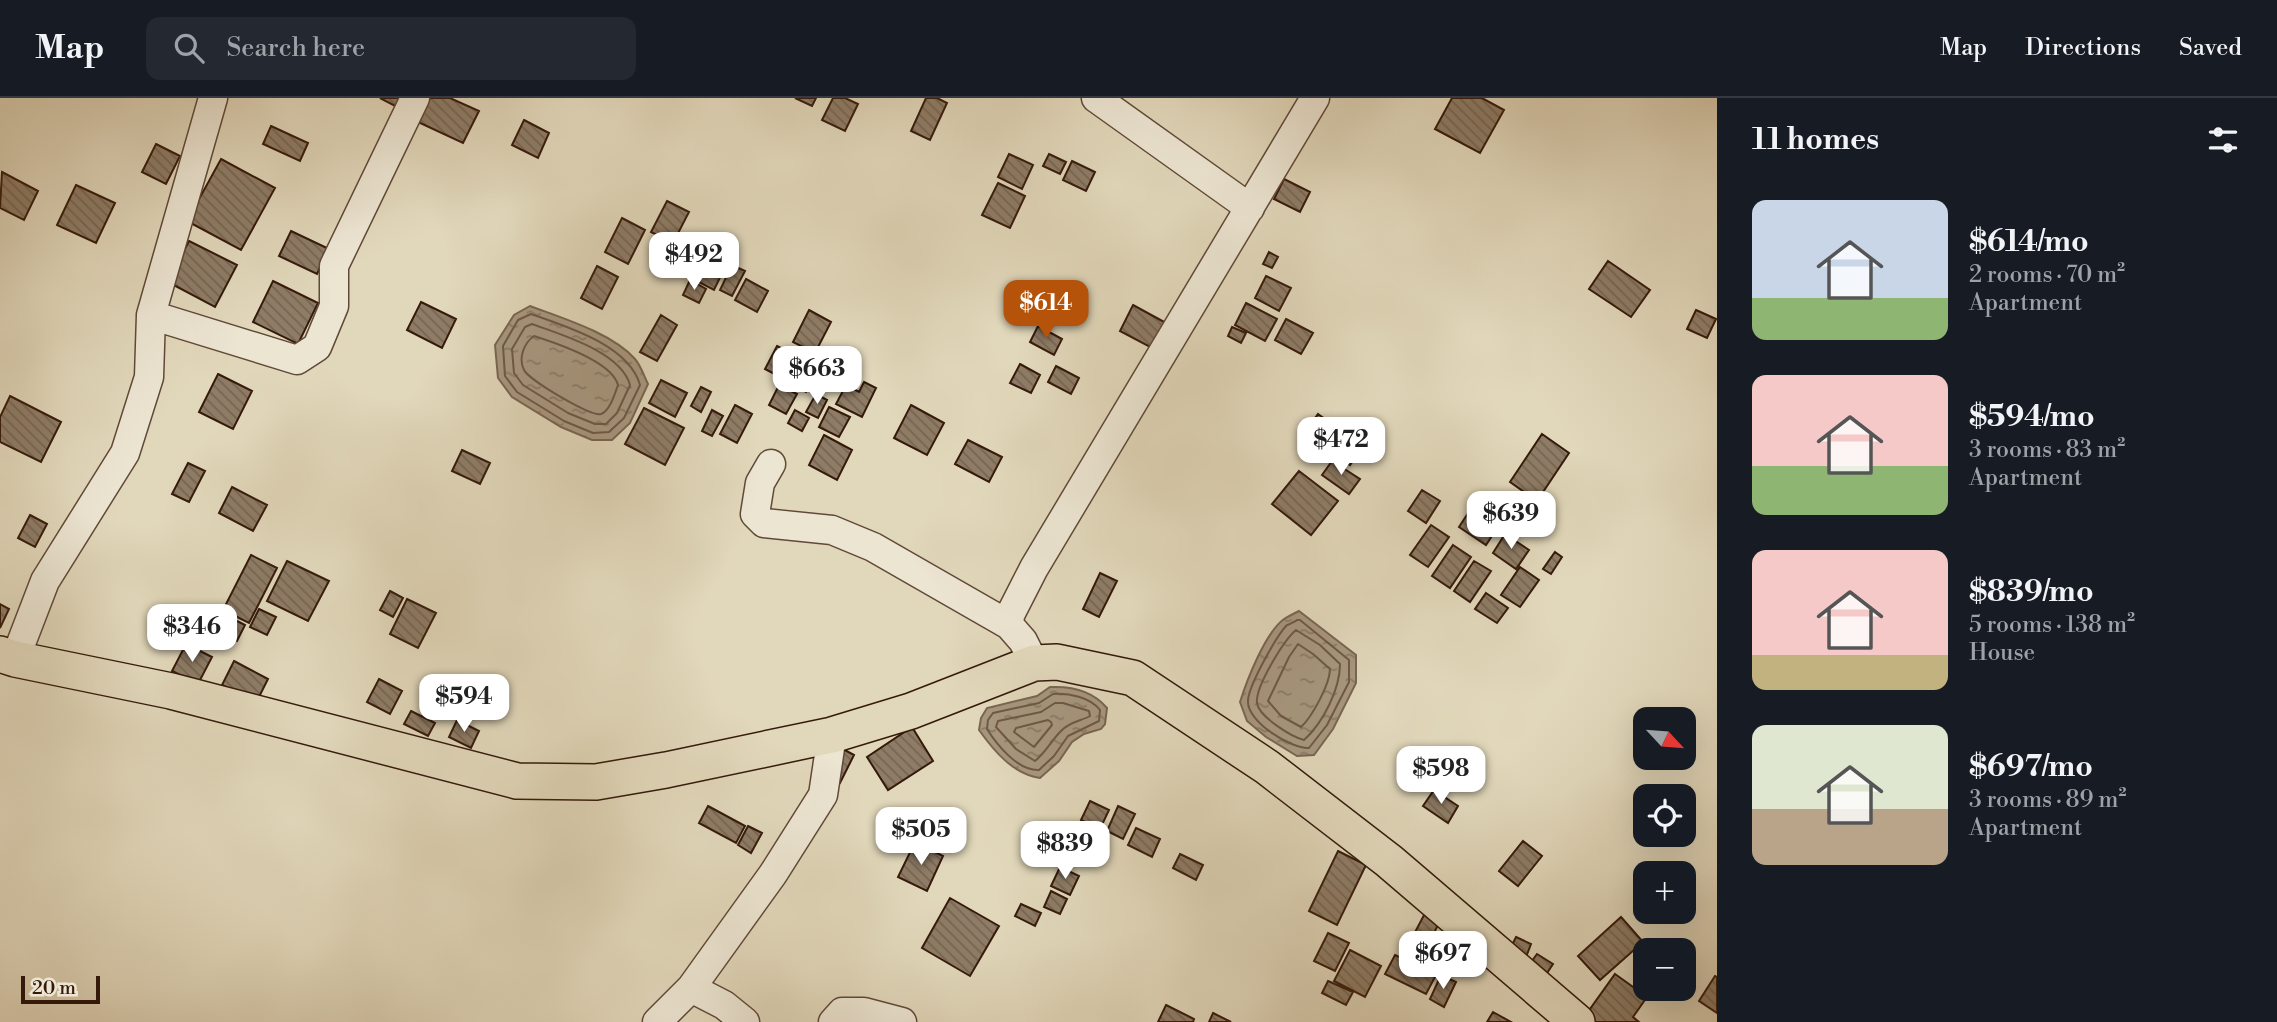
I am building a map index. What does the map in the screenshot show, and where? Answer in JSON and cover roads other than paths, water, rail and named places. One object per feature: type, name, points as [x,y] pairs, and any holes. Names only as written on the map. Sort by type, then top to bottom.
[{"type":"main road","points":[[8,657],[171,691],[517,781],[596,782],[832,735],[911,711],[1034,663],[1057,662],[1133,678],[1267,767],[1389,861],[1577,1022]]},
{"type":"street","points":[[8,657],[45,581],[125,453],[149,377],[151,315],[212,98]]},
{"type":"street","points":[[151,315],[297,360],[317,347],[334,306],[334,266],[415,98]]},
{"type":"street","points":[[1096,98],[1250,208]]},
{"type":"street","points":[[1009,625],[1010,615],[1034,568],[1315,98]]},
{"type":"street","points":[[771,464],[760,484],[755,514],[764,523],[832,530],[873,547],[1009,625],[1023,641],[1034,663]]},
{"type":"street","points":[[657,1022],[691,988],[773,874],[823,795],[832,735]]},
{"type":"street","points":[[691,988],[724,1005],[745,1022]]},
{"type":"street","points":[[833,1022],[842,1012],[864,1012],[902,1022]]},
{"type":"water","points":[[530,306],[571,321],[613,341],[639,365],[648,384],[630,423],[612,440],[592,440],[561,427],[512,397],[498,378],[495,345],[514,315]]},
{"type":"water","points":[[1299,611],[1356,655],[1356,683],[1333,729],[1314,755],[1297,756],[1266,737],[1247,721],[1240,702],[1252,670],[1270,635],[1284,619]]},
{"type":"water","points":[[1050,687],[1082,691],[1095,697],[1107,708],[1105,724],[1101,729],[1084,734],[1072,742],[1059,761],[1040,778],[1013,767],[979,730],[981,718],[987,708],[1037,696]]}]
